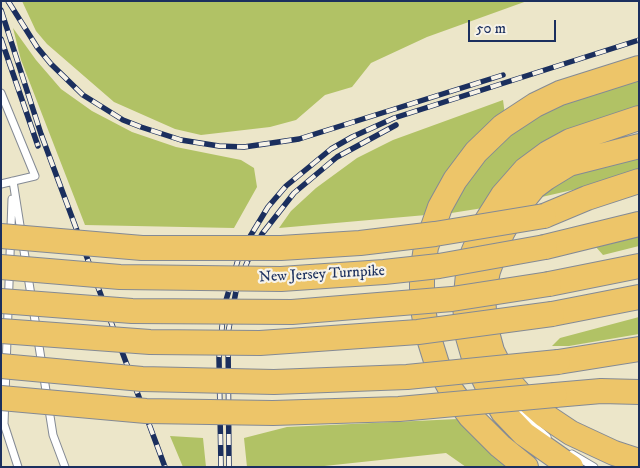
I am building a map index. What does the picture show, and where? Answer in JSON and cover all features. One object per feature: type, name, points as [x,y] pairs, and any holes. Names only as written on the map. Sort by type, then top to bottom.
[{"type":"highway","points":[[526,467],[486,434],[460,404],[437,364],[424,318],[422,287],[424,257],[440,207],[470,159],[494,134],[513,119],[560,93],[639,68]]},
{"type":"highway","points":[[566,457],[538,445],[512,422],[495,401],[479,371],[468,337],[466,291],[475,248],[495,207],[516,180],[548,153],[583,136],[639,118]]},
{"type":"highway","points":[[639,146],[569,164],[534,187],[513,213],[498,241],[488,270],[483,296],[485,325],[492,351],[505,376],[520,394],[544,415],[571,433],[614,453],[639,461]]},
{"type":"highway","points":[[544,216],[639,181]]},
{"type":"highway","points":[[1,236],[142,248],[281,248],[360,243],[436,234],[590,209],[639,196]]},
{"type":"highway","name":"New Jersey Turnpike","points":[[1,267],[129,278],[281,279],[439,266],[545,247],[639,224]]},
{"type":"highway","points":[[1,301],[132,311],[292,312],[417,302],[549,284],[639,266]]},
{"type":"highway","points":[[1,331],[150,342],[269,342],[418,332],[552,314],[639,297]]},
{"type":"highway","points":[[1,366],[142,379],[274,382],[415,377],[558,362],[639,349]]},
{"type":"highway","points":[[1,398],[146,411],[247,414],[324,413],[460,404],[593,392],[639,392]]},
{"type":"lane","points":[[1,93],[35,176],[1,184]]},
{"type":"lane","points":[[13,181],[4,424],[18,467]]},
{"type":"lane","points":[[13,181],[52,434],[65,467]]},
{"type":"lane","points":[[479,371],[518,412],[555,442]]},
{"type":"lane","points":[[566,457],[594,467]]},
{"type":"green space","points":[[22,1],[527,1],[427,37],[371,63],[352,87],[325,95],[296,120],[270,127],[201,135],[175,129],[114,102],[47,44],[36,31]]},
{"type":"green space","points":[[13,28],[36,60],[61,89],[92,111],[132,132],[176,147],[241,160],[254,168],[257,187],[234,228],[85,225],[21,60]]},
{"type":"green space","points":[[639,78],[639,107],[483,208],[445,214],[460,186],[512,131],[556,106]]},
{"type":"green space","points":[[503,100],[505,115],[426,215],[279,228],[291,211],[316,188],[357,158],[393,140]]},
{"type":"green space","points":[[639,153],[639,172],[607,182],[533,199],[564,174]]},
{"type":"green space","points":[[639,235],[639,246],[603,255],[596,247]]},
{"type":"green space","points":[[639,317],[639,334],[569,346],[552,346],[560,338]]},
{"type":"green space","points":[[458,419],[517,467],[466,467],[446,453],[315,467],[247,467],[244,438],[287,427]]},
{"type":"green space","points":[[170,436],[203,438],[206,467],[183,467]]},
{"type":"railway","points":[[8,1],[37,47],[51,64],[83,95],[123,120],[141,127],[181,140],[219,146],[244,147],[299,139],[503,75]]},
{"type":"railway","points":[[1,10],[41,134],[165,467]]},
{"type":"railway","points":[[1,39],[38,146]]},
{"type":"railway","points":[[221,467],[219,358],[224,307],[240,253],[268,207],[286,186],[331,149],[394,118],[639,40]]},
{"type":"railway","points":[[229,467],[228,333],[237,286],[249,258],[262,234],[294,193],[337,157],[396,125]]}]
